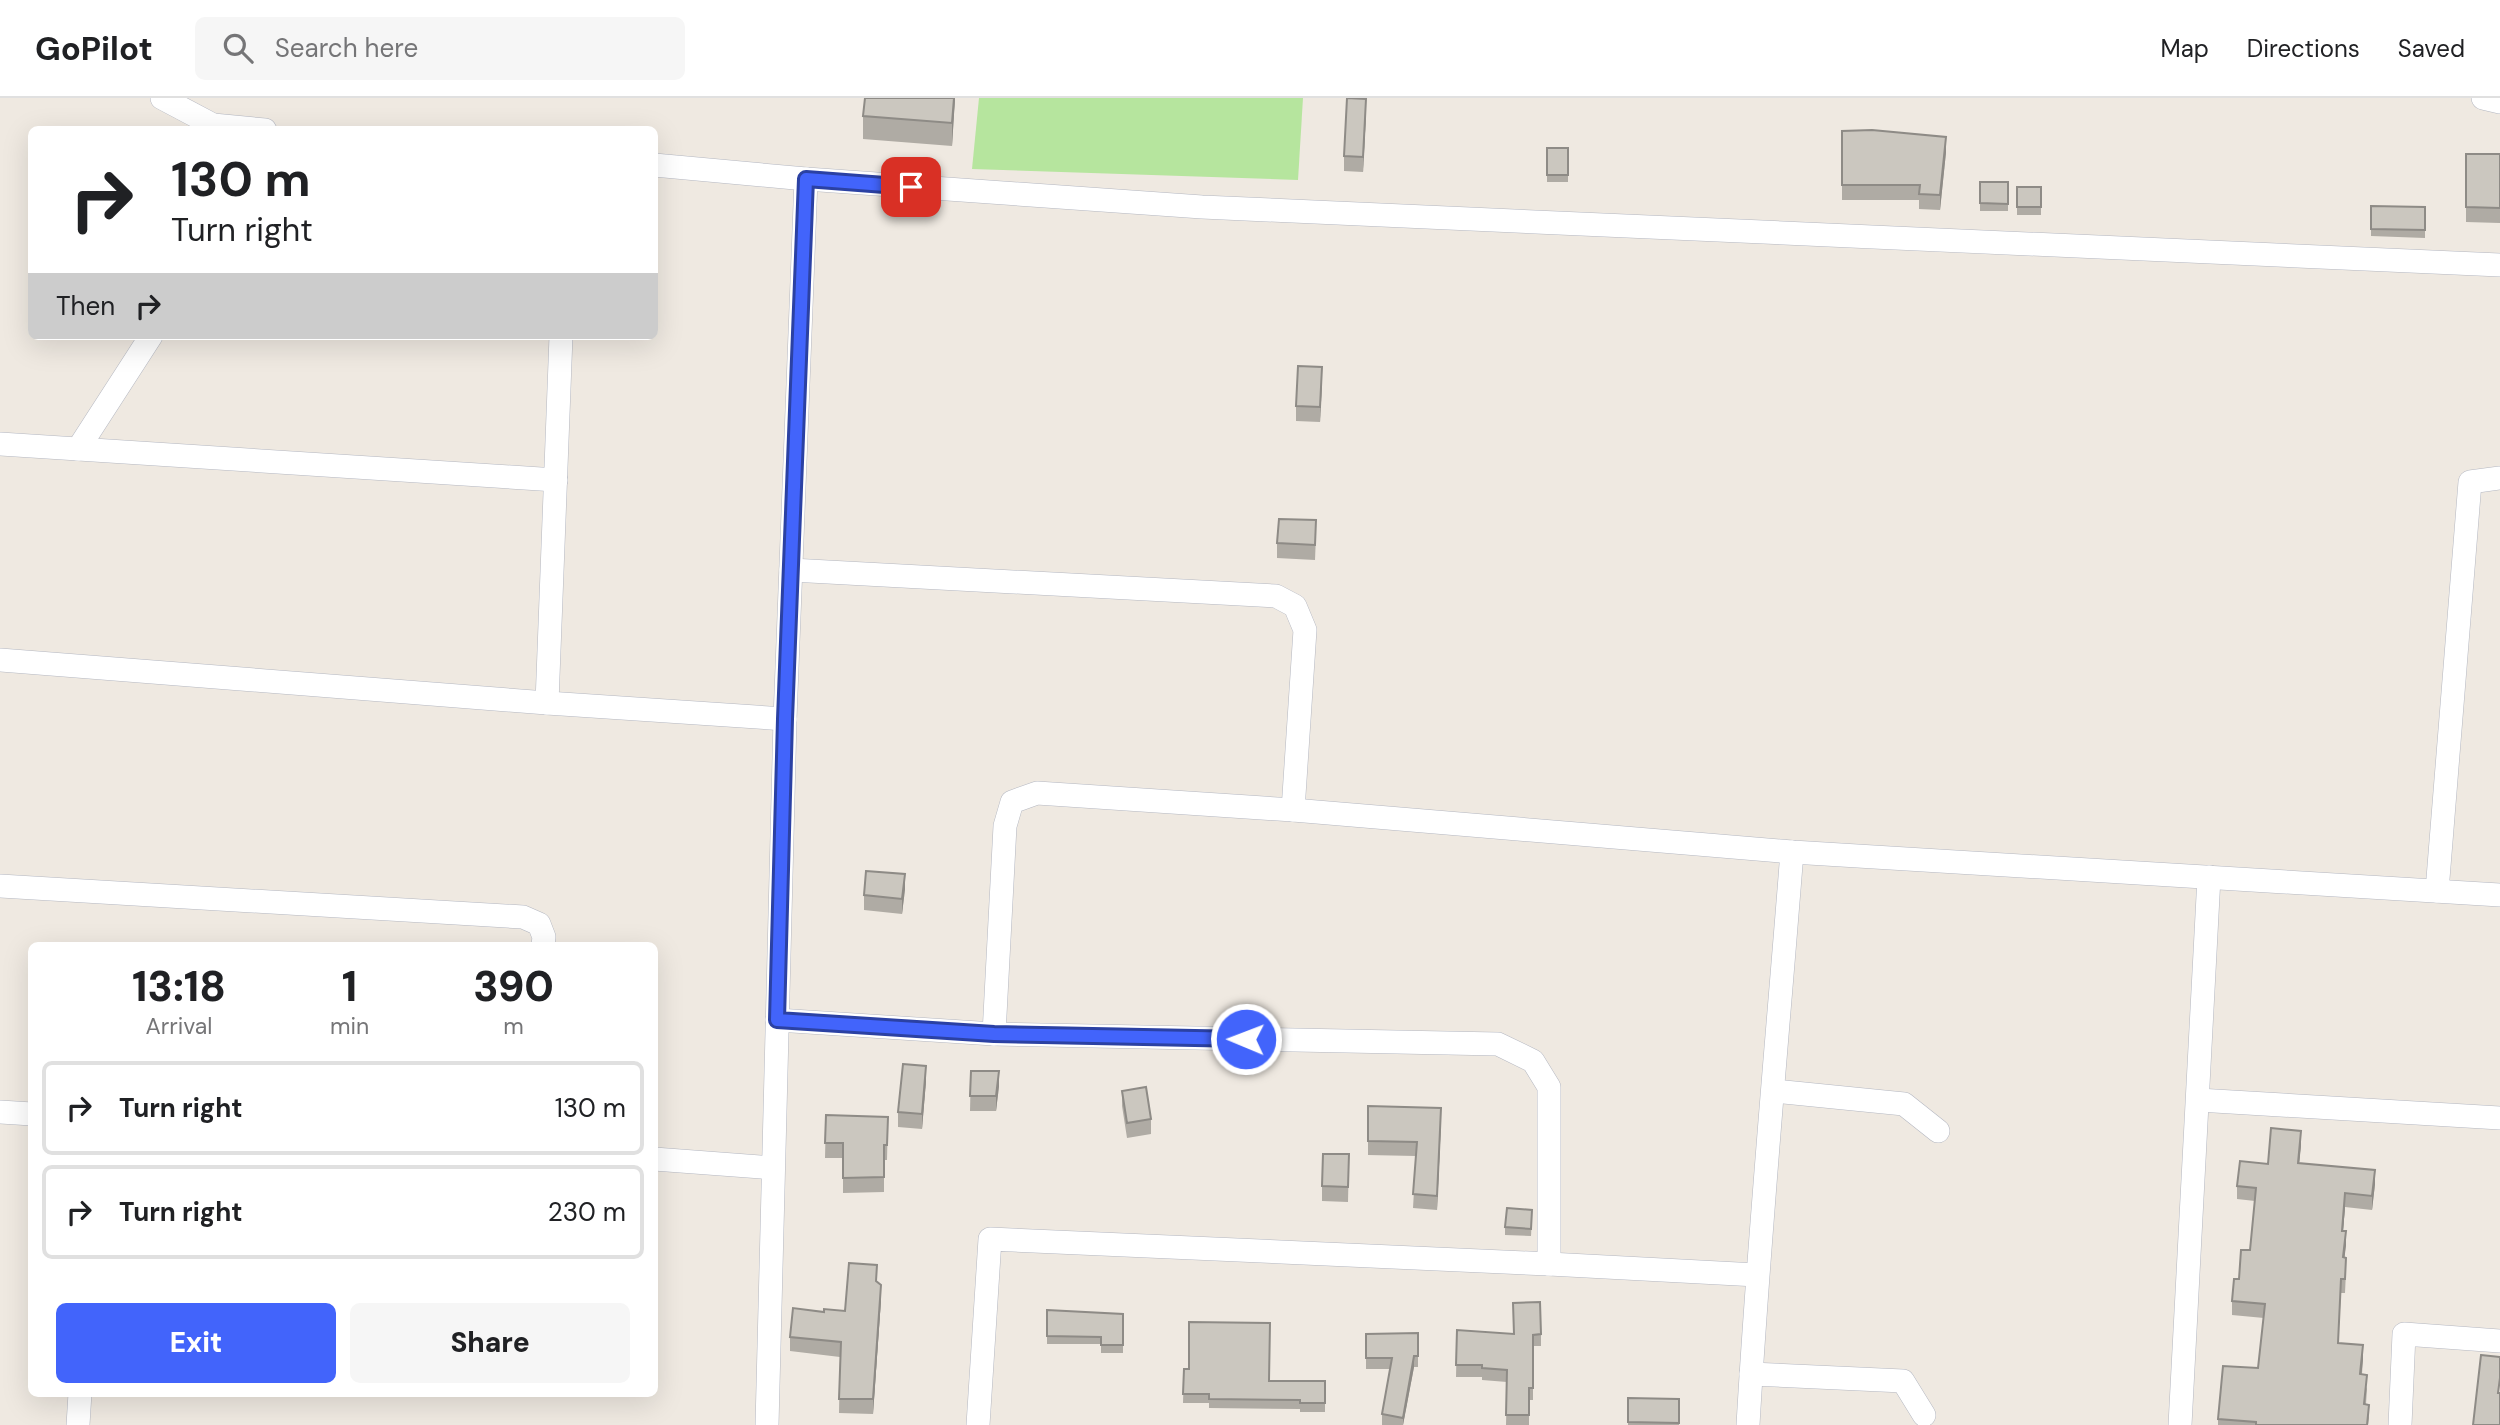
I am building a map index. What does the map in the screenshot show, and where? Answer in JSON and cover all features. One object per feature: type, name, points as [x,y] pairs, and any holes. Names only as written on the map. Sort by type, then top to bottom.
[{"type":"street","points":[[162,98],[213,125],[223,126]]},
{"type":"street","points":[[2483,98],[2500,102]]},
{"type":"street","points":[[658,165],[806,179],[1202,207],[2500,265]]},
{"type":"street","points":[[767,1425],[785,719],[806,179]]},
{"type":"street","points":[[78,449],[148,340]]},
{"type":"street","points":[[547,703],[561,340]]},
{"type":"street","points":[[0,444],[556,480]]},
{"type":"street","points":[[2437,891],[2470,482],[2500,478]]},
{"type":"street","points":[[791,570],[1276,596],[1295,606],[1305,630],[1293,810]]},
{"type":"street","points":[[0,660],[785,719]]},
{"type":"street","points":[[994,1034],[1005,826],[1012,802],[1037,793],[1293,810],[1792,852],[2500,895]]},
{"type":"street","points":[[1748,1425],[1756,1275],[1774,1091],[1792,852]]},
{"type":"street","points":[[2180,1425],[2209,877]]},
{"type":"street","points":[[0,886],[523,917],[539,924],[543,942]]},
{"type":"street","points":[[777,1020],[994,1034],[1498,1044],[1533,1061],[1549,1087],[1549,1264]]},
{"type":"street","points":[[1774,1091],[1904,1104],[1938,1131]]},
{"type":"street","points":[[2198,1100],[2500,1118]]},
{"type":"street","points":[[0,1112],[28,1114]]},
{"type":"street","points":[[658,1159],[774,1168]]},
{"type":"street","points":[[978,1425],[990,1240],[1756,1275]]},
{"type":"street","points":[[2400,1425],[2404,1334],[2500,1340]]},
{"type":"street","points":[[1751,1374],[1903,1381],[1924,1415]]},
{"type":"street","points":[[78,1425],[80,1397]]},
{"type":"green space","points":[[979,98],[1303,98],[1298,180],[972,169]]},
{"type":"building","points":[[865,98],[954,98],[952,123],[863,116]]},
{"type":"building","points":[[1347,98],[1366,99],[1363,157],[1344,156]]},
{"type":"building","points":[[1872,130],[1946,137],[1940,195],[1919,194],[1920,185],[1842,185],[1842,131]]},
{"type":"building","points":[[1547,148],[1568,148],[1568,175],[1547,175]]},
{"type":"building","points":[[2466,154],[2500,154],[2500,208],[2466,207]]},
{"type":"building","points":[[1980,182],[2008,182],[2008,204],[1980,203]]},
{"type":"building","points":[[2017,187],[2041,187],[2041,207],[2017,207]]},
{"type":"building","points":[[2371,206],[2425,207],[2425,230],[2371,229]]},
{"type":"building","points":[[1298,366],[1322,367],[1320,407],[1296,406]]},
{"type":"building","points":[[1279,519],[1316,520],[1315,545],[1277,543]]},
{"type":"building","points":[[866,871],[905,874],[902,899],[864,895]]},
{"type":"building","points":[[903,1064],[926,1066],[922,1114],[898,1112]]},
{"type":"building","points":[[971,1071],[999,1071],[996,1096],[970,1096]]},
{"type":"building","points":[[1146,1087],[1151,1119],[1127,1123],[1122,1091]]},
{"type":"building","points":[[1368,1106],[1441,1108],[1437,1196],[1413,1194],[1417,1142],[1368,1141]]},
{"type":"building","points":[[826,1115],[888,1117],[887,1145],[884,1145],[884,1177],[843,1178],[843,1143],[825,1143]]},
{"type":"building","points":[[2271,1128],[2301,1131],[2298,1163],[2375,1170],[2372,1196],[2345,1193],[2342,1231],[2346,1231],[2343,1257],[2346,1258],[2345,1279],[2341,1279],[2338,1343],[2363,1345],[2360,1374],[2367,1375],[2364,1404],[2369,1405],[2367,1425],[2256,1425],[2256,1422],[2218,1419],[2223,1366],[2258,1368],[2265,1304],[2232,1301],[2234,1279],[2239,1279],[2241,1250],[2250,1250],[2256,1188],[2237,1186],[2240,1161],[2268,1164]]},
{"type":"building","points":[[1323,1154],[1349,1154],[1348,1187],[1322,1186]]},
{"type":"building","points":[[1507,1208],[1532,1210],[1531,1229],[1505,1227]]},
{"type":"building","points":[[849,1263],[877,1265],[876,1281],[881,1285],[873,1399],[839,1399],[841,1342],[790,1337],[793,1308],[824,1312],[824,1309],[845,1311]]},
{"type":"building","points":[[1540,1302],[1541,1334],[1533,1335],[1533,1388],[1529,1388],[1529,1415],[1506,1415],[1507,1370],[1482,1368],[1482,1365],[1456,1365],[1457,1330],[1514,1334],[1513,1303]]},
{"type":"building","points":[[1047,1310],[1123,1314],[1123,1345],[1101,1345],[1101,1337],[1047,1336]]},
{"type":"building","points":[[1189,1322],[1270,1323],[1269,1381],[1325,1381],[1325,1403],[1300,1403],[1300,1400],[1209,1399],[1209,1394],[1183,1394],[1184,1369],[1189,1369]]},
{"type":"building","points":[[1418,1333],[1418,1356],[1414,1356],[1403,1418],[1382,1414],[1392,1358],[1366,1358],[1366,1334]]},
{"type":"building","points":[[2481,1355],[2500,1357],[2500,1425],[2473,1425]]},
{"type":"building","points":[[1628,1398],[1679,1399],[1679,1423],[1628,1422]]},
{"type":"route","points":[[911,187],[806,179],[785,719],[777,1020],[994,1034],[1246,1039]]}]
